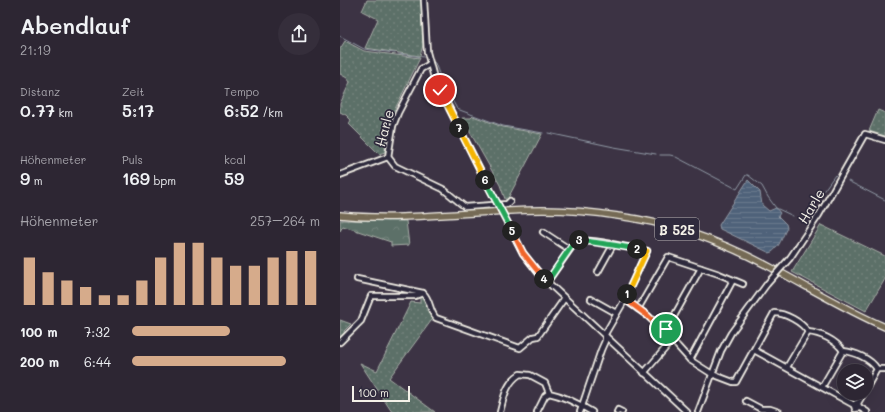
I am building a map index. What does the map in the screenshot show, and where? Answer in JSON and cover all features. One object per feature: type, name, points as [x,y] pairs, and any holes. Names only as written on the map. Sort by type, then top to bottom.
[{"type":"main road","name":"B 525","points":[[340,215],[412,218],[549,210],[594,213],[644,220],[688,232],[730,248],[885,328]]},
{"type":"street","points":[[424,0],[427,52],[434,78],[523,253],[530,264],[564,299],[686,412]]},
{"type":"street","name":"Harle","points":[[340,174],[388,157],[398,113],[421,69],[430,64]]},
{"type":"street","name":"Harle","points":[[698,412],[721,351],[731,333],[767,284],[790,258],[819,215],[865,134],[885,140]]},
{"type":"street","points":[[388,157],[395,166],[443,189],[465,207],[507,204],[510,201]]},
{"type":"street","points":[[543,232],[569,249]]},
{"type":"street","points":[[547,282],[576,241],[580,240],[647,251],[639,266],[636,277],[624,298],[663,330],[690,360],[712,374],[733,382],[736,382],[774,313],[780,313],[805,326],[808,332]]},
{"type":"street","points":[[598,272],[613,245]]},
{"type":"street","points":[[638,309],[668,257],[742,284]]},
{"type":"street","points":[[663,330],[669,326],[700,268]]},
{"type":"street","points":[[357,279],[423,293],[428,297],[432,314],[436,318],[471,332],[520,348],[533,337],[538,336],[564,299]]},
{"type":"street","points":[[690,360],[733,280]]},
{"type":"street","points":[[340,342],[361,320],[370,296],[415,296],[423,293]]},
{"type":"street","points":[[591,299],[616,313]]},
{"type":"street","points":[[580,412],[600,350],[605,341],[605,334],[622,303]]},
{"type":"street","points":[[808,332],[816,332],[839,345],[843,350],[852,352],[874,364],[877,369]]},
{"type":"street","points":[[787,367],[808,332]]},
{"type":"street","points":[[644,373],[669,344]]},
{"type":"street","points":[[754,350],[857,405],[867,412]]},
{"type":"street","points":[[822,387],[843,350]]},
{"type":"street","points":[[877,369],[885,369]]},
{"type":"street","points":[[873,376],[877,369]]},
{"type":"street","points":[[500,412],[510,381],[520,374],[530,375],[545,383],[550,393]]},
{"type":"street","points":[[537,412],[545,396],[550,393],[556,394],[592,412]]},
{"type":"street","points":[[857,405],[860,400]]},
{"type":"street","points":[[746,401],[761,409],[770,409],[779,412]]},
{"type":"street","points":[[617,412],[618,410],[622,412]]},
{"type":"green space","points":[[367,0],[421,0],[423,45],[420,56],[365,48],[378,19],[362,11]]},
{"type":"green space","points":[[345,41],[364,51],[420,58],[392,115],[386,133],[385,152],[379,154],[349,124],[351,120],[340,112],[340,104],[350,82],[347,78],[340,74],[340,49]]},
{"type":"green space","points":[[878,110],[885,113],[885,136],[869,131]]},
{"type":"green space","points":[[473,116],[503,127],[542,134],[507,200],[505,199],[500,185],[462,118],[471,118]]},
{"type":"green space","points":[[340,220],[406,221],[409,245],[391,246],[391,242],[343,226],[340,231]]},
{"type":"green space","points":[[821,225],[885,256],[885,279],[866,311],[792,272]]},
{"type":"green space","points":[[423,295],[427,300],[434,319],[389,378],[435,412],[392,412],[360,363],[377,371],[411,302],[420,303],[420,296]]},
{"type":"green space","points":[[340,320],[351,324],[344,331],[345,335],[340,340]]},
{"type":"water","points":[[748,180],[760,192],[762,205],[769,211],[776,208],[780,213],[778,216],[786,224],[787,228],[780,242],[770,253],[720,229],[719,225]]},
{"type":"waterway","points":[[340,36],[364,49],[395,53]]},
{"type":"waterway","points":[[398,54],[424,57]]},
{"type":"waterway","points":[[433,62],[435,63],[441,79]]},
{"type":"waterway","points":[[445,87],[457,109],[503,126],[543,133]]},
{"type":"waterway","points":[[548,133],[656,154]]},
{"type":"waterway","points":[[660,155],[674,156]]},
{"type":"waterway","points":[[676,157],[737,189],[746,175],[748,175],[762,186],[776,208],[793,216]]},
{"type":"waterway","points":[[804,218],[835,175],[836,176]]},
{"type":"waterway","points":[[848,181],[885,200]]},
{"type":"route","points":[[440,90],[523,253],[540,275],[547,282],[573,244],[580,240],[647,251],[639,266],[636,277],[624,298],[648,316],[661,329],[666,329]]}]
